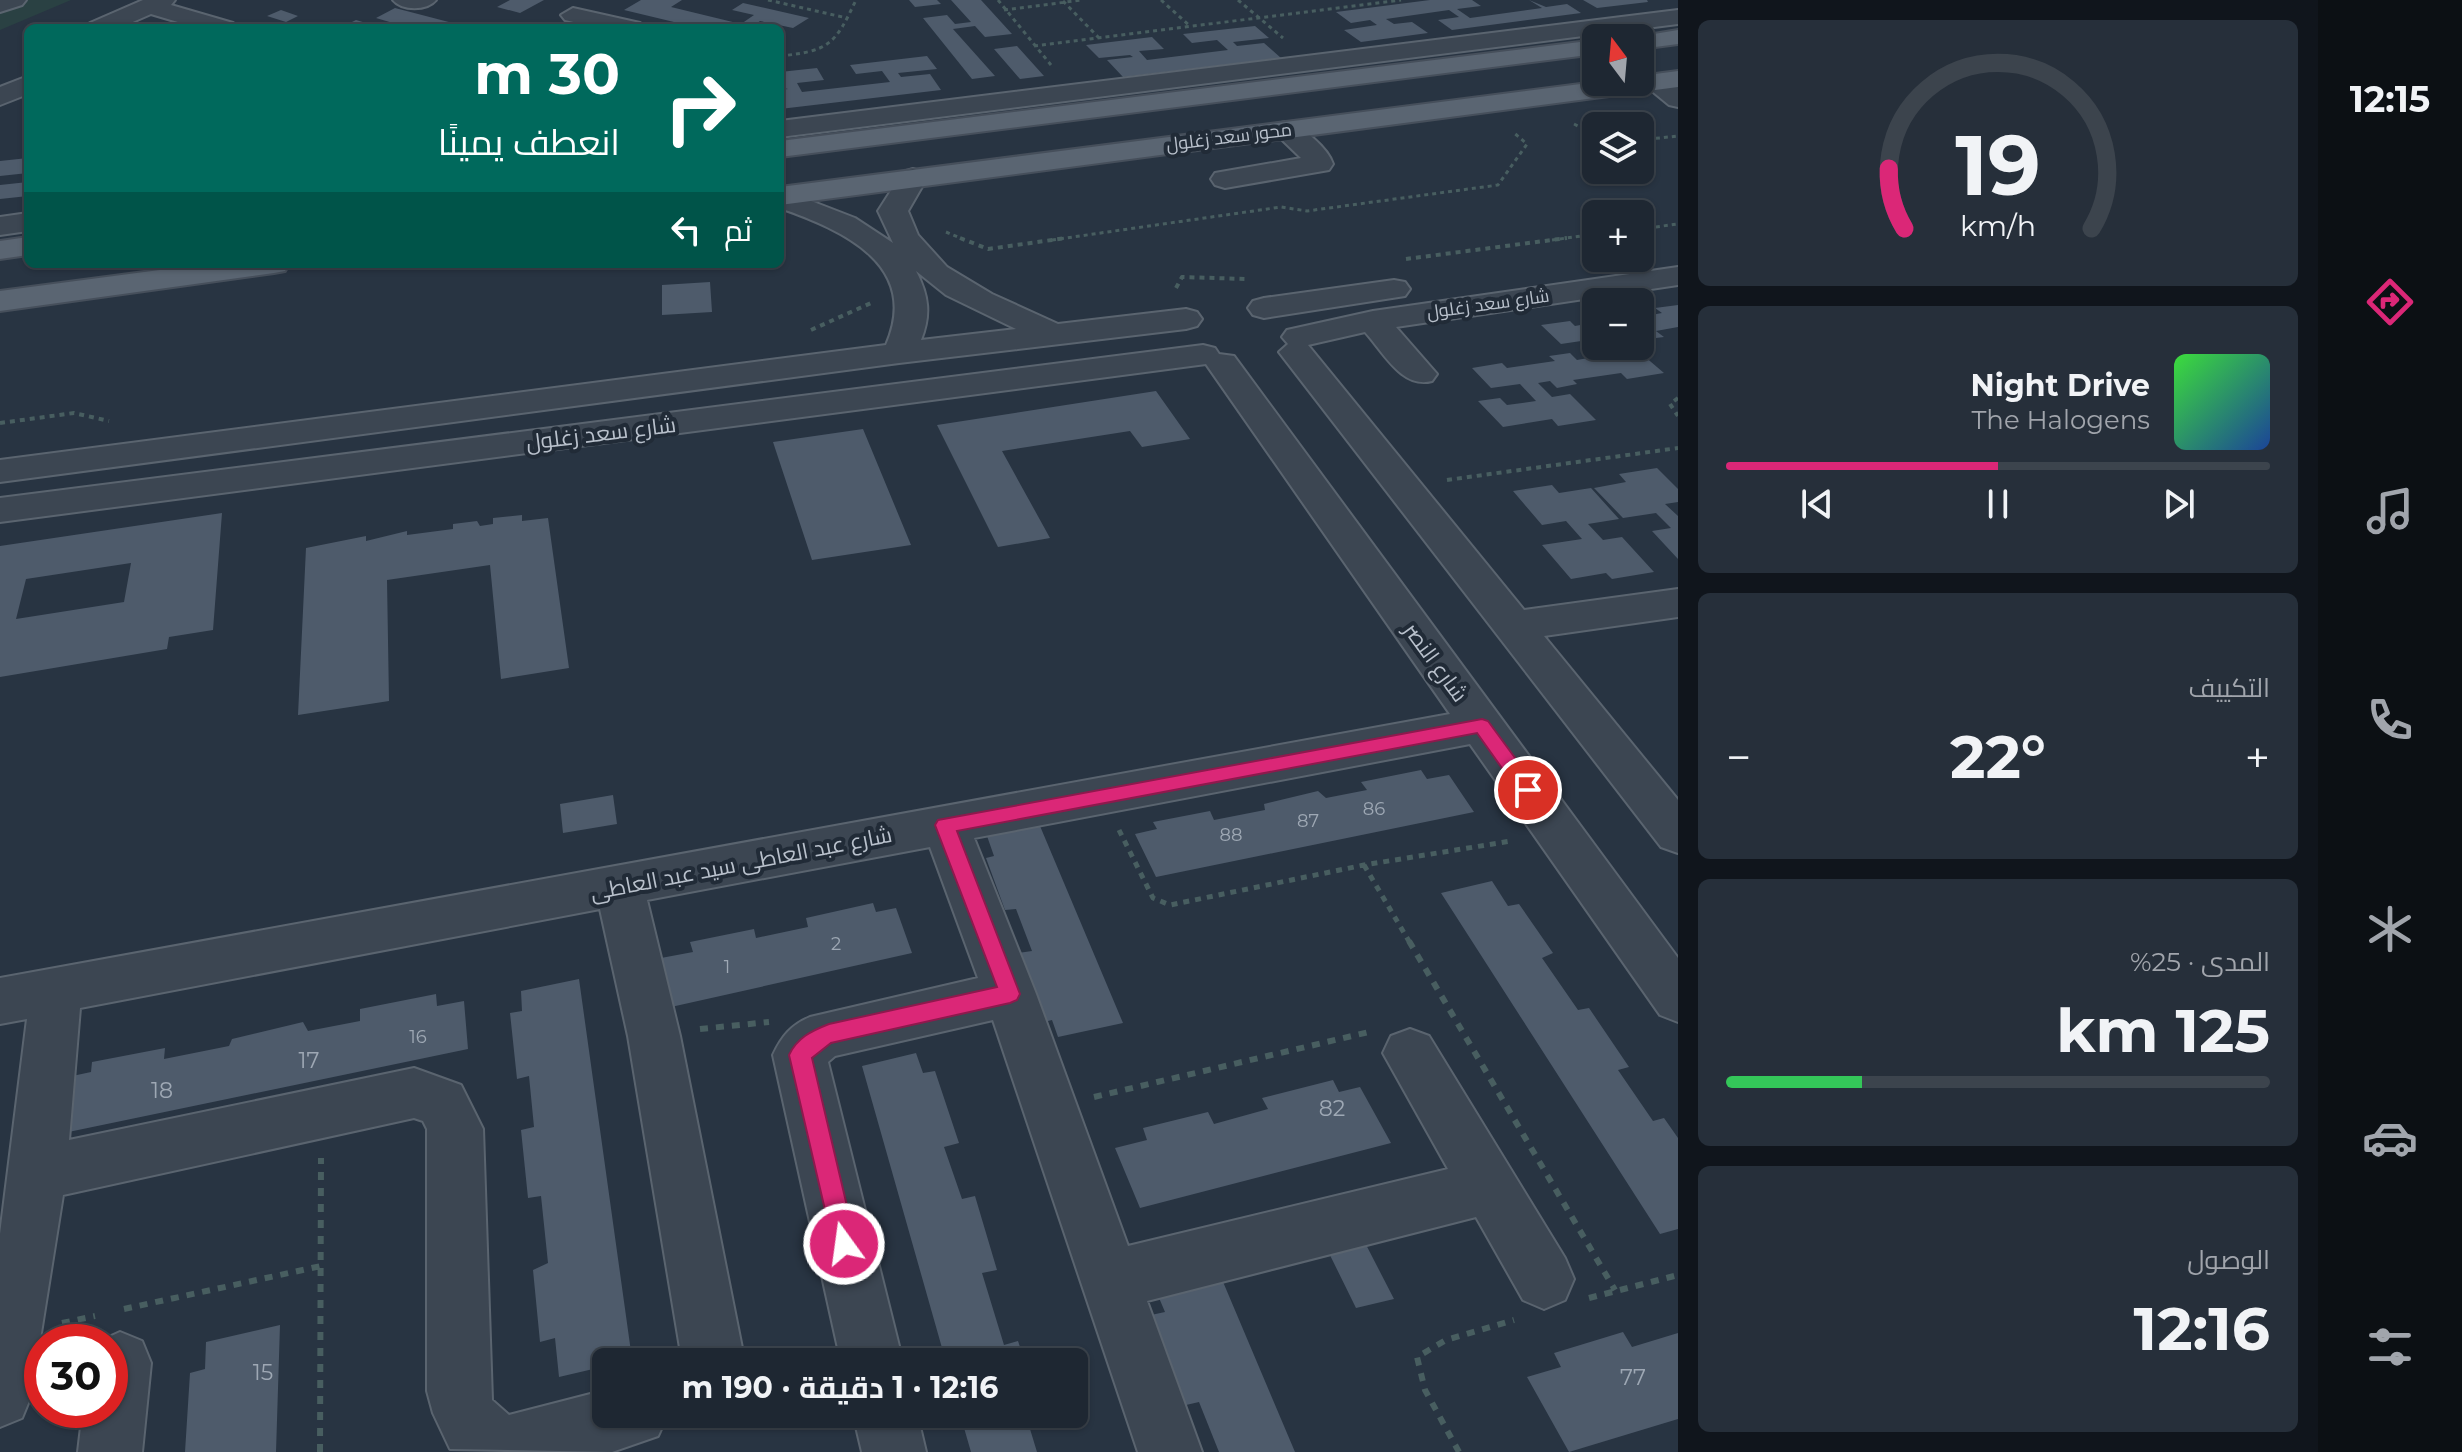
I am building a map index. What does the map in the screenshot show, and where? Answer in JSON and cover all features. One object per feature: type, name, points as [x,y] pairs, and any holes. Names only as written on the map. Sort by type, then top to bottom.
[{"type":"main road","points":[[1654,40],[1678,37]]},
{"type":"main road","points":[[786,138],[1582,49]]},
{"type":"main road","points":[[1654,63],[1662,69],[1666,81]]},
{"type":"main road","name":"محور سعد زغلول","points":[[784,196],[1666,81]]},
{"type":"main road","points":[[0,250],[24,247]]},
{"type":"main road","points":[[0,301],[244,268]]},
{"type":"street","points":[[0,5],[14,0]]},
{"type":"street","points":[[160,17],[215,0]]},
{"type":"street","points":[[405,0],[424,0]]},
{"type":"street","points":[[556,24],[598,0]]},
{"type":"street","points":[[573,15],[613,24]]},
{"type":"street","points":[[108,24],[123,17],[160,17],[201,24]]},
{"type":"street","points":[[786,138],[1075,93],[1678,17]]},
{"type":"street","points":[[0,71],[24,61]]},
{"type":"street","points":[[1666,81],[1678,99]]},
{"type":"street","points":[[0,97],[24,86]]},
{"type":"street","points":[[1225,179],[1319,164],[1319,160],[1286,130]]},
{"type":"street","points":[[913,178],[893,211],[898,230],[914,251],[952,286],[1052,334]]},
{"type":"street","points":[[784,199],[850,225],[892,261],[908,286],[913,313],[899,353]]},
{"type":"street","points":[[0,226],[24,223]]},
{"type":"street","points":[[1654,252],[1678,249]]},
{"type":"street","name":"شارع سعد زغلول","points":[[0,471],[899,353],[1186,319],[1193,312],[1238,305],[1582,262]]},
{"type":"street","name":"شارع سعد زغلول","points":[[0,510],[1212,359],[1266,366],[1297,344],[1373,321],[1678,276]]},
{"type":"street","points":[[1238,305],[1287,320],[1297,344],[1402,486],[1678,834]]},
{"type":"street","name":"شارع النصر","points":[[1186,319],[1182,328],[1184,337],[1212,359],[1482,725],[1678,999]]},
{"type":"street","points":[[1373,321],[1420,374]]},
{"type":"street","points":[[1513,626],[1678,603]]},
{"type":"street","name":"شارع عبد العاطى سيد عبد العاطى","points":[[0,1001],[1482,725]]},
{"type":"street","points":[[945,825],[1010,994],[1170,1452]]},
{"type":"street","points":[[619,886],[654,1036],[711,1348]]},
{"type":"street","points":[[0,1396],[14,1334],[40,1173],[55,991]]},
{"type":"street","points":[[869,1348],[800,1067],[800,1055],[815,1040],[844,1030],[1010,994]]},
{"type":"street","points":[[1407,1034],[1491,1186],[1547,1299]]},
{"type":"street","points":[[40,1173],[414,1093],[435,1096],[450,1109],[455,1129],[458,1391],[463,1417],[470,1428],[505,1448],[592,1425]]},
{"type":"street","points":[[1108,1281],[1491,1186]]},
{"type":"street","points":[[110,1452],[113,1428]]},
{"type":"street","points":[[888,1428],[894,1452]]},
{"type":"path","points":[[768,0],[847,18]]},
{"type":"path","points":[[784,56],[825,51],[833,45],[856,0]]},
{"type":"path","points":[[998,0],[1003,10],[1075,93]]},
{"type":"path","points":[[1003,10],[1082,0]]},
{"type":"path","points":[[1161,0],[1191,27]]},
{"type":"path","points":[[1238,0],[1313,63]]},
{"type":"path","points":[[1034,46],[1401,0]]},
{"type":"path","points":[[1063,1],[1099,38]]},
{"type":"path","points":[[1654,139],[1678,136]]},
{"type":"path","points":[[1654,227],[1678,224]]},
{"type":"path","points":[[1678,398],[1670,404],[1678,416]]},
{"type":"path","points":[[1402,486],[1678,448]]},
{"type":"path","points":[[1102,796],[1150,893],[1164,905],[1364,865],[1559,833]]},
{"type":"path","points":[[1364,865],[1615,1290]]},
{"type":"path","points":[[1049,1107],[1407,1034],[1451,1013]]},
{"type":"path","points":[[654,1036],[761,1021],[788,1025],[815,1040]]},
{"type":"path","points":[[320,1452],[321,1113]]},
{"type":"path","points":[[14,1334],[321,1266]]},
{"type":"path","points":[[1459,1452],[1420,1381],[1416,1362],[1418,1355],[1430,1346],[1547,1299],[1615,1290],[1678,1275]]},
{"type":"green space","points":[[0,0],[71,0],[0,30]]},
{"type":"building","points":[[510,0],[544,0],[520,13],[497,7]]},
{"type":"building","points":[[641,0],[682,0],[671,7],[741,24],[682,24],[624,10]]},
{"type":"building","points":[[909,0],[937,0],[941,4],[915,7]]},
{"type":"building","points":[[951,0],[981,0],[1012,34],[985,37],[975,26],[953,29],[995,76],[972,79],[923,18],[947,15],[955,24],[971,22]]},
{"type":"building","points":[[1430,0],[1472,0],[1481,6],[1457,9],[1470,18],[1542,8],[1529,0],[1546,7],[1567,4],[1581,13],[1452,30],[1438,20],[1459,17],[1449,10],[1386,19],[1394,24],[1412,22],[1428,33],[1361,42],[1344,30],[1377,25],[1370,20],[1351,23],[1336,12]]},
{"type":"building","points":[[1583,0],[1647,0],[1648,2],[1597,8]]},
{"type":"building","points":[[743,3],[809,18],[793,28],[760,21],[741,24],[754,15],[732,10]]},
{"type":"building","points":[[395,8],[456,24],[391,24],[376,18]]},
{"type":"building","points":[[281,10],[298,16],[286,22],[267,16]]},
{"type":"building","points":[[356,20],[370,24],[348,24]]},
{"type":"building","points":[[1255,26],[1269,38],[1233,42],[1237,46],[1264,43],[1281,58],[1123,77],[1107,60],[1133,57],[1099,58],[1086,45],[1152,37],[1164,49],[1139,51],[1147,60],[1228,50],[1217,40],[1192,43],[1183,34]]},
{"type":"building","points":[[1017,46],[1044,76],[1020,79],[994,49]]},
{"type":"building","points":[[927,56],[937,69],[898,73],[901,77],[930,74],[941,90],[784,109],[784,90],[788,89],[784,88],[784,72],[817,68],[824,80],[797,83],[802,92],[890,82],[882,71],[856,74],[850,65]]},
{"type":"building","points":[[24,158],[24,173],[0,176],[0,161]]},
{"type":"building","points":[[24,182],[24,196],[0,199],[0,185]]},
{"type":"building","points":[[710,282],[712,312],[662,315],[662,285]]},
{"type":"building","points":[[1678,305],[1678,327],[1656,331],[1664,337],[1654,338],[1654,314],[1662,313],[1655,308]]},
{"type":"building","points":[[1570,321],[1575,326],[1582,325],[1582,341],[1561,344],[1541,325]]},
{"type":"building","points":[[1570,353],[1577,360],[1649,360],[1664,373],[1627,379],[1621,373],[1573,380],[1577,384],[1557,388],[1550,381],[1538,383],[1552,397],[1570,394],[1596,420],[1558,426],[1552,419],[1503,427],[1478,401],[1500,398],[1507,405],[1536,401],[1520,384],[1491,388],[1472,368],[1502,363],[1507,368],[1555,361],[1549,356]]},
{"type":"building","points":[[1156,391],[1190,439],[1142,447],[1130,431],[1002,451],[1050,538],[998,547],[937,425]]},
{"type":"building","points":[[863,429],[911,545],[812,560],[773,442]]},
{"type":"building","points":[[1657,468],[1678,489],[1678,502],[1665,504],[1678,516],[1678,559],[1652,531],[1671,528],[1656,513],[1623,518],[1594,488],[1626,482],[1619,474]]},
{"type":"building","points":[[1552,485],[1559,493],[1591,488],[1619,519],[1588,524],[1603,540],[1622,537],[1654,572],[1612,579],[1606,573],[1571,579],[1542,545],[1582,539],[1566,521],[1542,525],[1513,491]]},
{"type":"building","points":[[222,513],[213,630],[169,637],[167,649],[0,677],[0,546]],"holes":[[[131,563],[124,602],[16,619],[26,579]]]},
{"type":"building","points":[[522,515],[522,521],[548,518],[569,668],[501,679],[490,565],[387,580],[389,701],[298,715],[306,548],[366,536],[366,541],[407,531],[407,535],[453,529],[453,524],[477,521],[480,526],[493,524],[493,518]]},
{"type":"building","points":[[1421,770],[1427,779],[1449,775],[1474,812],[1156,877],[1135,834],[1157,829],[1153,822],[1210,811],[1214,820],[1265,810],[1264,804],[1318,791],[1326,798],[1367,790],[1361,782]]},
{"type":"building","points":[[613,795],[617,824],[563,833],[560,804]]},
{"type":"building","points":[[1040,826],[1123,1023],[1058,1037],[1052,1020],[1044,1022],[1018,953],[1032,951],[1016,909],[1005,910],[986,858],[994,856],[987,836]]},
{"type":"building","points":[[1492,881],[1508,906],[1519,904],[1553,953],[1542,958],[1578,1010],[1589,1008],[1629,1067],[1618,1070],[1653,1121],[1664,1118],[1678,1138],[1678,1229],[1660,1234],[1441,893]]},
{"type":"building","points":[[873,903],[876,912],[896,908],[912,953],[671,1007],[661,958],[693,952],[690,942],[754,929],[756,938],[808,927],[806,918]]},
{"type":"building","points":[[579,979],[630,1348],[592,1348],[592,1369],[559,1377],[555,1338],[540,1342],[533,1270],[548,1263],[541,1196],[528,1198],[521,1130],[534,1127],[529,1076],[517,1079],[510,1013],[522,1011],[521,991]]},
{"type":"building","points":[[436,994],[437,1006],[464,1001],[468,1049],[54,1135],[63,1078],[91,1072],[92,1062],[165,1048],[164,1059],[229,1046],[232,1039],[303,1022],[308,1031],[360,1021],[360,1009]]},
{"type":"building","points":[[916,1053],[923,1073],[935,1071],[959,1143],[944,1147],[962,1199],[975,1196],[997,1270],[982,1273],[1004,1345],[1018,1341],[1020,1348],[942,1348],[862,1066]]},
{"type":"building","points":[[1333,1080],[1339,1092],[1360,1087],[1391,1143],[1140,1208],[1115,1148],[1147,1140],[1143,1128],[1208,1112],[1214,1124],[1268,1109],[1262,1098]]},
{"type":"building","points":[[1361,1235],[1394,1299],[1356,1308],[1325,1245]]},
{"type":"building","points":[[1218,1270],[1295,1452],[1219,1452],[1199,1402],[1186,1405],[1151,1315],[1165,1312],[1154,1286]]},
{"type":"building","points":[[280,1325],[276,1452],[185,1452],[190,1373],[205,1369],[206,1342]]},
{"type":"building","points":[[1623,1332],[1632,1347],[1678,1333],[1678,1419],[1569,1452],[1527,1377],[1561,1367],[1554,1353]]},
{"type":"building","points":[[964,1428],[1034,1428],[1030,1429],[1037,1452],[971,1452]]},
{"type":"route","points":[[844,1244],[800,1067],[800,1055],[815,1040],[829,1034],[1010,994],[945,825],[1482,725],[1528,790]]}]
